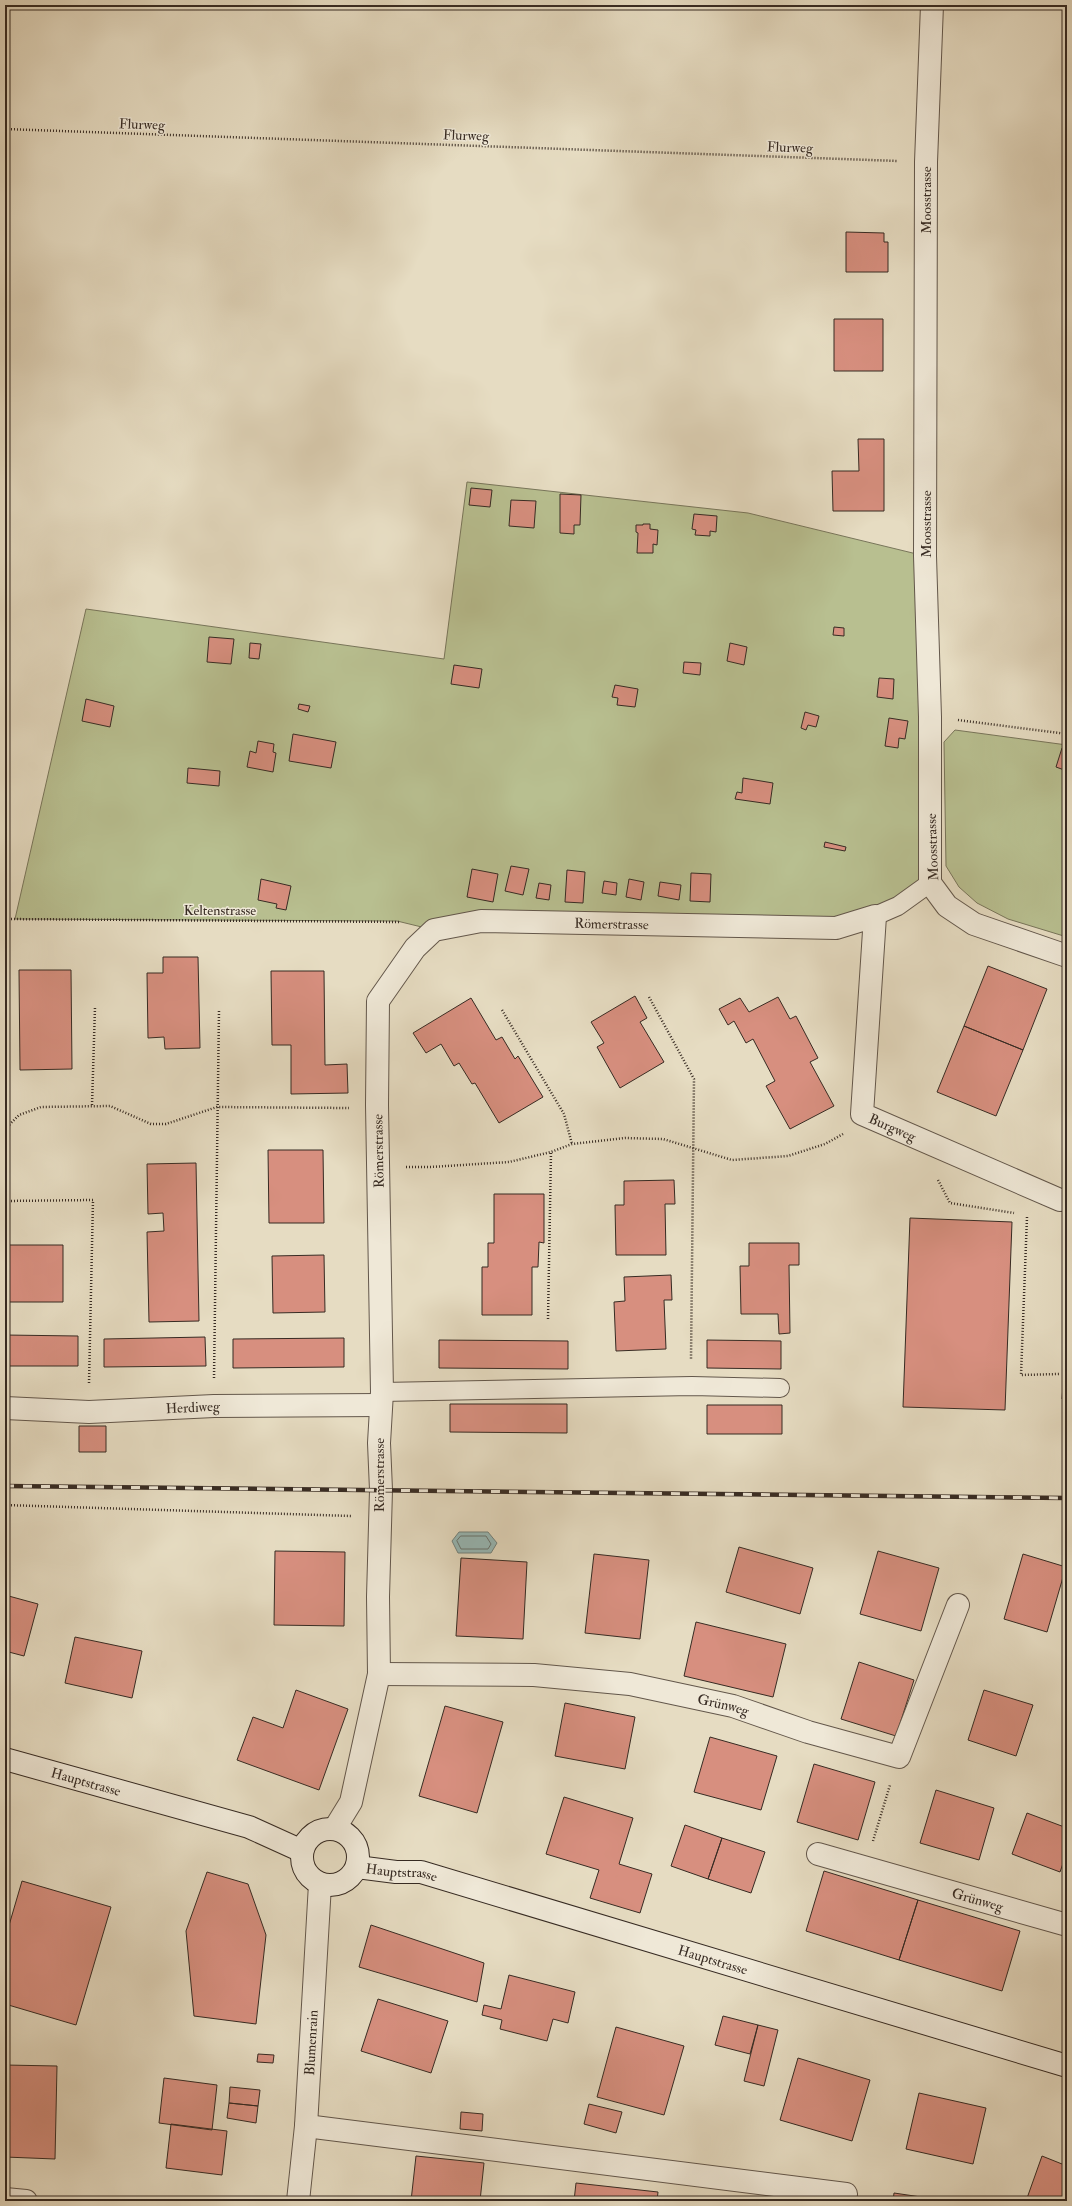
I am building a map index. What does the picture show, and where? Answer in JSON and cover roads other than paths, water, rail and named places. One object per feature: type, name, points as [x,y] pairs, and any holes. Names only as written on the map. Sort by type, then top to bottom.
[{"type":"street","name":"Moosstrasse","points":[[932,5],[926,162],[925,556],[930,717],[930,883],[947,906],[974,924],[1067,956]]},
{"type":"street","name":"Römerstrasse","points":[[335,1828],[351,1802],[379,1674],[381,1399],[377,1105],[378,1001],[415,948],[434,930],[481,921],[836,928],[875,916]]},
{"type":"street","name":"Burgweg","points":[[875,916],[862,1114],[1060,1200]]},
{"type":"street","name":"Herdiweg","points":[[5,1408],[89,1412],[381,1399]]},
{"type":"street","name":"Grünweg","points":[[379,1674],[534,1675],[630,1684],[733,1706],[808,1732],[899,1757],[958,1605]]},
{"type":"street","name":"Hauptstrasse","points":[[5,1759],[248,1828],[302,1851]]},
{"type":"street","points":[[320,1884],[306,1873],[302,1865],[302,1851],[308,1838],[316,1832],[325,1828],[335,1828]]},
{"type":"street","name":"Hauptstrasse","points":[[320,1884],[329,1885],[342,1882],[352,1875],[357,1867],[359,1857],[357,1847],[352,1838],[335,1828]]},
{"type":"street","name":"Grünweg","points":[[818,1854],[1067,1925]]},
{"type":"street","name":"Hauptstrasse","points":[[357,1867],[396,1872],[421,1872],[1067,2066]]},
{"type":"street","name":"Blumenrain","points":[[298,2201],[306,2126],[320,1884]]},
{"type":"street","points":[[306,2126],[846,2194]]},
{"type":"street","points":[[5,2199],[26,2201]]},
{"type":"lane","points":[[875,916],[898,906],[930,883]]},
{"type":"lane","points":[[381,1399],[692,1386],[780,1388]]},
{"type":"water","points":[[459,1532],[488,1532],[497,1543],[491,1553],[458,1553],[452,1541]]},
{"type":"railway","points":[[5,1486],[1067,1498]]}]
